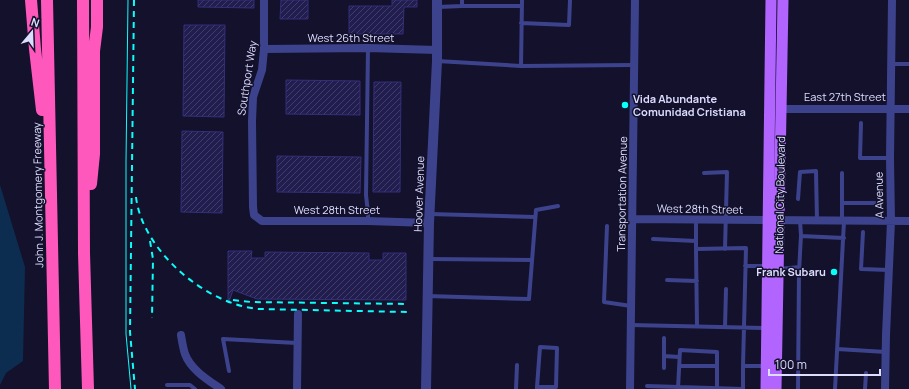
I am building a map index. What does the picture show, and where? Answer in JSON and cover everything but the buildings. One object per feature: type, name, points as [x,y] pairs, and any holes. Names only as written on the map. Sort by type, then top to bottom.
[{"type":"highway","points":[[31,0],[35,49],[50,176]]},
{"type":"highway","name":"John J. Montgomery Freeway","points":[[47,0],[54,389]]},
{"type":"highway","points":[[83,0],[84,253],[88,389]]},
{"type":"highway","points":[[84,253],[94,154],[94,51],[98,0]]},
{"type":"main road","name":"National City Boulevard","points":[[766,389],[771,0]]},
{"type":"main road","name":"National City Boulevard","points":[[776,389],[783,0]]},
{"type":"street","name":"Southport Way","points":[[253,207],[253,96],[262,70],[264,49],[264,0]]},
{"type":"street","name":"Transportation Avenue","points":[[630,389],[635,0]]},
{"type":"street","name":"A Avenue","points":[[885,389],[888,270],[891,221],[890,158],[892,0]]},
{"type":"street","name":"Hoover Avenue","points":[[426,389],[428,259],[437,61],[437,4]]},
{"type":"street","name":"West 26th Street","points":[[264,49],[368,48],[437,50]]},
{"type":"street","name":"East 27th Street","points":[[782,109],[909,109]]},
{"type":"street","name":"West 28th Street","points":[[253,207],[254,215],[262,221],[368,221],[430,218]]},
{"type":"street","name":"West 28th Street","points":[[633,219],[909,221]]},
{"type":"street","points":[[297,389],[298,314]]},
{"type":"street","points":[[181,335],[185,355],[195,369],[221,389]]},
{"type":"lane","points":[[462,0],[462,6]]},
{"type":"lane","points":[[521,66],[522,0]]},
{"type":"lane","points":[[521,23],[569,25],[570,0]]},
{"type":"lane","points":[[437,4],[462,6],[522,6]]},
{"type":"lane","points":[[368,48],[366,195],[368,221]]},
{"type":"lane","points":[[437,61],[521,66],[635,65]]},
{"type":"lane","points":[[891,64],[909,64]]},
{"type":"lane","points":[[861,123],[860,158],[890,158]]},
{"type":"lane","points":[[798,199],[800,172],[816,171],[817,221]]},
{"type":"lane","points":[[704,173],[727,172],[725,249]]},
{"type":"lane","points":[[835,389],[844,238],[842,173]]},
{"type":"lane","points":[[842,203],[875,203]]},
{"type":"lane","points":[[427,296],[529,299],[536,210],[558,206]]},
{"type":"lane","points":[[430,218],[535,217]]},
{"type":"lane","points":[[696,220],[697,326]]},
{"type":"lane","points":[[798,389],[800,221]]},
{"type":"lane","points":[[608,226],[604,302],[631,306]]},
{"type":"lane","points":[[863,232],[861,269],[888,270]]},
{"type":"lane","points":[[801,236],[844,238]]},
{"type":"lane","points":[[653,239],[696,241]]},
{"type":"lane","points":[[647,386],[743,389],[746,248],[696,249]]},
{"type":"lane","points":[[428,259],[532,260]]},
{"type":"lane","points":[[745,266],[767,266]]},
{"type":"lane","points":[[779,269],[799,267]]},
{"type":"lane","points":[[667,280],[697,281]]},
{"type":"lane","points":[[725,327],[726,289]]},
{"type":"lane","points":[[631,325],[766,328]]},
{"type":"lane","points":[[664,338],[664,368]]},
{"type":"lane","points":[[229,371],[223,339],[297,343]]},
{"type":"lane","points":[[540,347],[557,348],[556,387],[537,388],[540,347]]},
{"type":"lane","points":[[838,349],[886,352]]},
{"type":"lane","points":[[678,388],[680,350],[717,352],[717,389]]},
{"type":"lane","points":[[664,356],[679,357]]},
{"type":"lane","points":[[516,389],[517,365]]},
{"type":"lane","points":[[679,366],[717,366]]},
{"type":"lane","points":[[743,366],[766,366]]},
{"type":"lane","points":[[865,389],[866,374]]},
{"type":"lane","points":[[167,384],[190,385],[195,389]]},
{"type":"water","points":[[0,185],[25,267],[23,361],[6,373],[0,385]]},
{"type":"tram line","points":[[128,0],[126,334],[131,389]]},
{"type":"railway","points":[[134,0],[130,332],[135,389]]},
{"type":"railway","points":[[136,197],[141,217],[150,236],[164,255],[198,286],[218,297],[239,305],[259,309],[407,312]]},
{"type":"railway","points":[[150,241],[153,259],[152,318]]},
{"type":"railway","points":[[233,300],[251,302],[408,304]]},
{"type":"place","name":"Vida Abundante Comunidad Cristiana","points":[[625,105]]},
{"type":"place","name":"Frank Subaru","points":[[834,272]]}]
